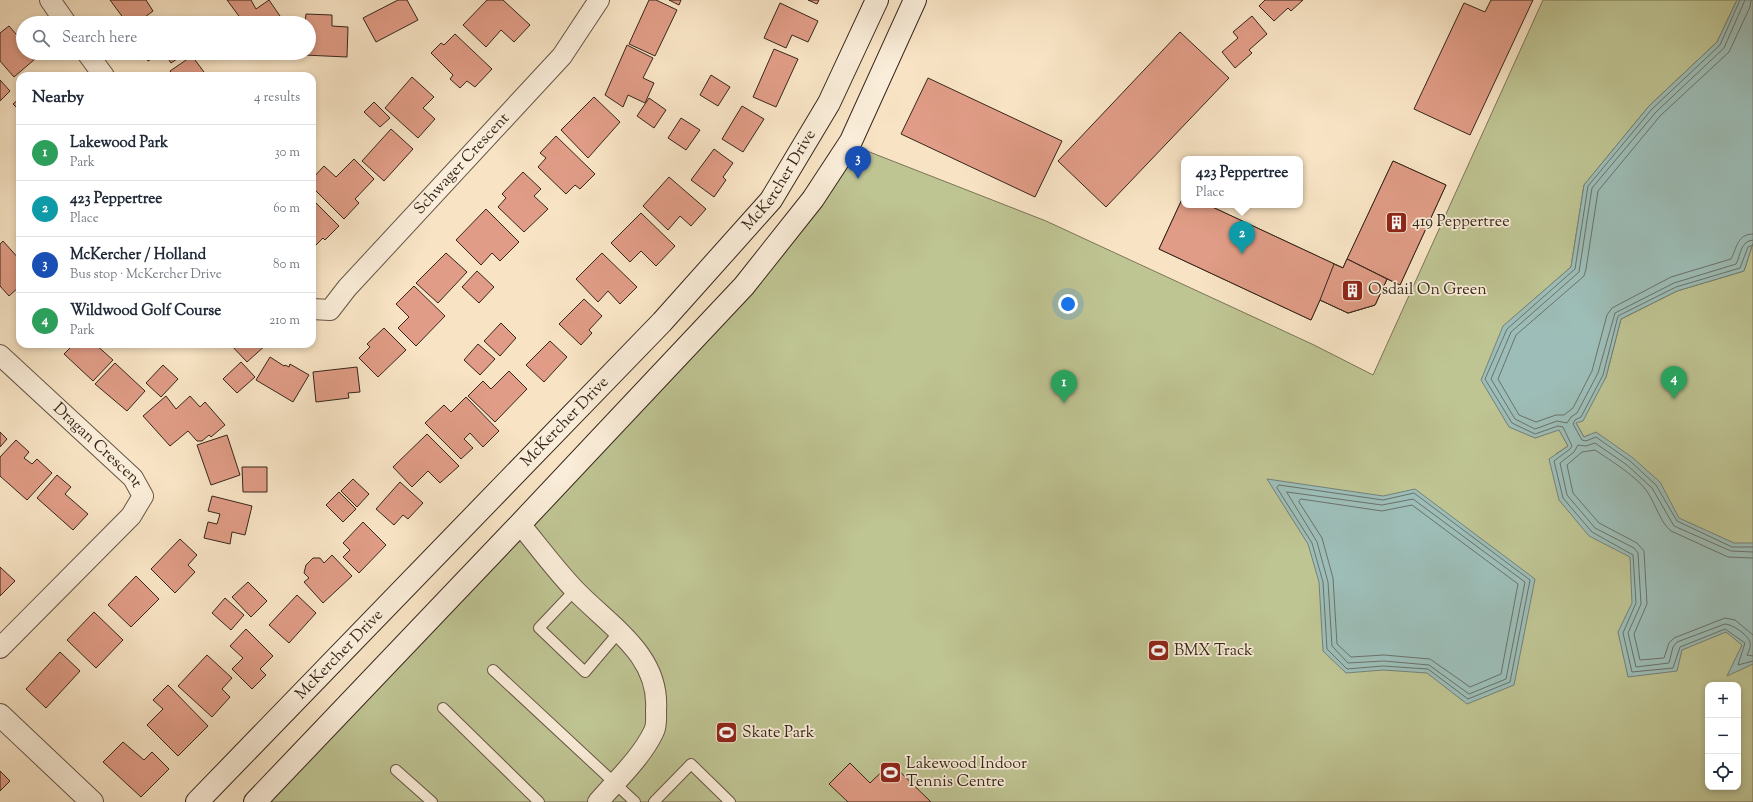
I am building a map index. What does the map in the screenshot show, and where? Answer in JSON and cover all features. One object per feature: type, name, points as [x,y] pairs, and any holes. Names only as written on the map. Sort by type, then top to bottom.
[{"type":"main road","name":"McKercher Drive","points":[[197,802],[662,322],[771,200],[829,103],[877,0]]},
{"type":"main road","points":[[255,802],[744,286],[813,198],[851,141],[916,0]]},
{"type":"main road","points":[[0,715],[92,802]]},
{"type":"street","points":[[50,0],[61,16]]},
{"type":"street","name":"Schwager Crescent","points":[[316,309],[330,310],[346,288],[562,56],[599,0]]},
{"type":"street","points":[[92,60],[101,72]]},
{"type":"street","name":"Dragan Crescent","points":[[0,355],[133,478],[142,496],[131,516],[0,648]]},
{"type":"street","points":[[520,524],[575,590],[619,632],[642,657],[653,678],[656,705],[655,730],[642,750],[598,802]]},
{"type":"lane","points":[[575,590],[539,628],[585,672],[619,632]]},
{"type":"lane","points":[[493,670],[635,802]]},
{"type":"lane","points":[[443,708],[539,802]]},
{"type":"lane","points":[[654,802],[691,764],[730,802]]},
{"type":"lane","points":[[396,770],[432,802]]},
{"type":"green space","points":[[1543,0],[1737,0],[1717,42],[1649,106],[1584,185],[1571,267],[1507,323],[1535,438],[1559,429],[1568,446],[1556,454],[1589,435],[1584,437],[1576,423],[1606,377],[1621,319],[1677,291],[1744,271],[1753,243],[1753,802],[254,802],[744,286],[851,141],[867,151],[1046,221],[1314,345],[1373,375]]},
{"type":"water","points":[[1737,0],[1753,0],[1753,243],[1744,271],[1677,291],[1621,319],[1606,377],[1583,421],[1576,423],[1584,437],[1596,432],[1633,458],[1660,482],[1679,518],[1734,543],[1753,543],[1753,664],[1727,676],[1742,645],[1726,632],[1682,650],[1677,671],[1628,677],[1618,632],[1632,603],[1630,557],[1589,536],[1559,500],[1549,459],[1568,446],[1559,430],[1535,438],[1509,427],[1481,380],[1503,326],[1571,267],[1584,185],[1649,106],[1717,42]]},
{"type":"water","points":[[1267,479],[1383,496],[1415,489],[1535,579],[1514,685],[1467,704],[1427,673],[1383,670],[1346,673],[1323,651],[1319,582],[1308,544]]},
{"type":"building","points":[[110,0],[146,0],[153,11],[146,16],[122,16]]},
{"type":"building","points":[[227,0],[251,0],[256,9],[269,0],[280,16],[239,16]]},
{"type":"building","points":[[398,0],[407,0],[418,20],[376,42],[363,18]]},
{"type":"building","points":[[487,0],[503,0],[530,25],[514,42],[501,30],[486,47],[463,25]]},
{"type":"building","points":[[649,0],[656,0],[677,10],[655,56],[629,44]]},
{"type":"building","points":[[669,0],[681,0],[679,5]]},
{"type":"building","points":[[808,0],[819,0],[817,4]]},
{"type":"building","points":[[1265,0],[1303,0],[1291,11],[1288,8],[1274,21],[1259,6]]},
{"type":"building","points":[[1491,0],[1533,0],[1470,135],[1414,109],[1464,3],[1485,12]]},
{"type":"building","points":[[780,3],[818,21],[808,42],[792,35],[786,48],[764,38]]},
{"type":"building","points":[[306,14],[332,15],[332,26],[348,27],[347,57],[316,56],[316,16],[306,16]]},
{"type":"building","points":[[1252,16],[1267,34],[1249,50],[1252,53],[1235,68],[1222,52],[1238,38],[1233,32]]},
{"type":"building","points":[[9,26],[16,34],[16,60],[34,60],[20,72],[16,72],[16,75],[14,77],[0,61],[0,33]]},
{"type":"building","points":[[1180,32],[1229,78],[1106,207],[1058,161]]},
{"type":"building","points":[[455,34],[492,69],[475,87],[467,81],[460,88],[450,79],[453,75],[431,53],[441,43],[444,45]]},
{"type":"building","points":[[627,45],[653,58],[643,78],[654,83],[645,103],[628,95],[623,107],[605,95]]},
{"type":"building","points":[[774,49],[798,59],[776,107],[753,97]]},
{"type":"building","points":[[186,60],[195,60],[204,72],[171,72],[170,71]]},
{"type":"building","points":[[711,75],[730,87],[718,106],[700,95]]},
{"type":"building","points":[[412,77],[434,97],[423,108],[435,119],[418,138],[385,108]]},
{"type":"building","points":[[928,78],[1062,141],[1035,197],[901,134]]},
{"type":"building","points":[[0,80],[10,91],[0,101]]},
{"type":"building","points":[[594,97],[620,122],[588,158],[561,130]]},
{"type":"building","points":[[649,98],[666,110],[654,128],[637,116]]},
{"type":"building","points":[[374,102],[390,118],[380,127],[364,112]]},
{"type":"building","points":[[742,106],[764,119],[743,152],[722,139]]},
{"type":"building","points":[[681,118],[700,130],[686,150],[668,138]]},
{"type":"building","points":[[391,129],[413,149],[384,181],[362,161]]},
{"type":"building","points":[[556,136],[595,174],[580,189],[575,185],[566,194],[538,167],[546,158],[540,153]]},
{"type":"building","points":[[714,149],[733,163],[723,177],[726,180],[714,197],[691,180]]},
{"type":"building","points":[[354,159],[374,179],[355,199],[359,203],[344,219],[316,191],[316,175],[324,166],[336,177]]},
{"type":"building","points":[[1393,161],[1446,185],[1400,285],[1387,279],[1375,305],[1348,313],[1320,300],[1311,320],[1159,249],[1181,201],[1181,208],[1214,208],[1343,268]]},
{"type":"building","name":"419 Peppertree","points":[[1393,161],[1446,185],[1400,285],[1347,259]]},
{"type":"building","points":[[523,172],[541,189],[534,196],[548,209],[524,232],[498,207],[506,198],[502,194]]},
{"type":"building","points":[[669,177],[706,209],[691,226],[680,216],[668,230],[643,206]]},
{"type":"building","points":[[1181,201],[1181,208],[1214,208],[1343,268],[1347,259],[1387,279],[1375,305],[1348,313],[1320,300],[1311,320],[1159,249]]},
{"type":"building","points":[[316,203],[339,226],[325,240],[323,238],[316,245]]},
{"type":"building","points":[[486,209],[519,242],[500,261],[492,253],[481,265],[456,240]]},
{"type":"building","points":[[641,213],[675,246],[656,266],[641,251],[630,262],[611,243]]},
{"type":"building","points":[[3,241],[16,256],[16,290],[9,296],[0,286],[0,244]]},
{"type":"building","points":[[446,253],[467,272],[438,303],[416,283]]},
{"type":"building","points":[[602,253],[637,287],[620,304],[608,291],[598,302],[576,279]]},
{"type":"building","name":"Osdail On Green","points":[[1347,259],[1387,279],[1375,305],[1348,313],[1320,300],[1334,264],[1343,268]]},
{"type":"building","points":[[477,271],[494,287],[479,303],[462,287]]},
{"type":"building","points":[[414,286],[445,316],[416,346],[398,328],[409,317],[396,304]]},
{"type":"building","points":[[584,299],[602,316],[589,330],[592,333],[581,345],[559,324]]},
{"type":"building","points":[[501,323],[516,338],[500,356],[484,341]]},
{"type":"building","points":[[384,328],[406,350],[378,377],[359,358],[370,347],[367,344]]},
{"type":"building","points":[[550,341],[567,357],[544,382],[526,365]]},
{"type":"building","points":[[478,344],[495,359],[480,375],[464,360]]},
{"type":"building","points":[[70,348],[100,348],[113,360],[93,381],[64,354]]},
{"type":"building","points":[[234,348],[263,348],[247,362]]},
{"type":"building","points":[[270,357],[284,366],[289,367],[290,364],[309,375],[293,402],[256,380]]},
{"type":"building","points":[[241,362],[255,377],[237,393],[223,379]]},
{"type":"building","points":[[115,363],[145,391],[127,411],[95,384]]},
{"type":"building","points":[[163,365],[178,379],[161,397],[146,383]]},
{"type":"building","points":[[357,367],[360,392],[348,393],[349,398],[316,402],[313,372]]},
{"type":"building","points":[[509,371],[527,389],[495,422],[468,396],[483,381],[491,389]]},
{"type":"building","points":[[166,396],[176,409],[190,396],[200,407],[205,402],[225,425],[211,437],[209,435],[202,441],[197,441],[188,431],[170,446],[143,416]]},
{"type":"building","points":[[466,397],[499,431],[483,447],[470,433],[464,439],[473,448],[461,459],[425,423],[444,405],[451,412]]},
{"type":"building","points":[[0,432],[7,439],[0,447]]},
{"type":"building","points":[[427,434],[459,466],[440,483],[428,471],[412,487],[393,467]]},
{"type":"building","points":[[227,435],[240,475],[211,485],[197,445]]},
{"type":"building","points":[[16,440],[29,452],[24,458],[32,464],[37,459],[52,473],[27,500],[0,476],[0,457]]},
{"type":"building","points":[[242,467],[267,467],[267,492],[243,492]]},
{"type":"building","points":[[57,475],[71,487],[65,494],[88,514],[73,530],[37,498]]},
{"type":"building","points":[[353,479],[369,494],[357,507],[341,491]]},
{"type":"building","points":[[400,482],[423,503],[408,519],[403,515],[394,525],[376,509]]},
{"type":"building","points":[[339,492],[356,509],[343,522],[326,505]]},
{"type":"building","points":[[212,496],[252,506],[245,535],[232,532],[230,544],[204,538],[208,522],[217,524],[220,514],[208,511]]},
{"type":"building","points":[[363,522],[386,545],[359,573],[343,557],[350,550],[343,543]]},
{"type":"building","points":[[180,539],[197,555],[188,565],[195,572],[175,593],[151,569]]},
{"type":"building","points":[[332,555],[352,576],[323,603],[304,582],[309,578],[304,573],[306,565],[313,558],[320,558],[324,563]]},
{"type":"building","points":[[0,567],[15,581],[0,596]]},
{"type":"building","points":[[136,576],[159,599],[131,627],[108,605]]},
{"type":"building","points":[[248,582],[267,601],[251,617],[232,597]]},
{"type":"building","points":[[297,595],[316,613],[289,643],[269,625]]},
{"type":"building","points":[[225,598],[244,615],[231,630],[212,613]]},
{"type":"building","points":[[94,612],[123,640],[96,668],[67,640]]},
{"type":"building","points":[[246,629],[273,656],[260,669],[266,675],[252,689],[232,669],[243,658],[230,646]]},
{"type":"building","points":[[60,652],[80,671],[46,708],[26,689]]},
{"type":"building","points":[[207,655],[232,678],[222,689],[230,697],[212,717],[178,686]]},
{"type":"building","points":[[168,685],[208,726],[178,756],[147,725],[163,709],[153,700]]},
{"type":"building","points":[[123,742],[144,760],[152,752],[169,769],[141,797],[103,762]]},
{"type":"building","name":"Lakewood Indoor Tennis Centre","points":[[850,763],[870,783],[891,763],[931,802],[848,802],[829,784]]},
{"type":"building","points":[[0,771],[10,781],[0,791]]},
{"type":"place","name":"McKercher / Holland","points":[[858,179]]},
{"type":"place","name":"419 Peppertree","points":[[1397,222]]},
{"type":"place","name":"423 Peppertree","points":[[1242,254]]},
{"type":"place","name":"Osdail On Green","points":[[1353,290]]},
{"type":"place","name":"Wildwood Golf Course","points":[[1674,399]]},
{"type":"place","name":"Lakewood Park","points":[[1064,403]]},
{"type":"place","name":"BMX Track","points":[[1158,651]]},
{"type":"place","name":"Skate Park","points":[[726,733]]},
{"type":"place","name":"Lakewood Indoor Tennis Centre","points":[[891,773]]}]
